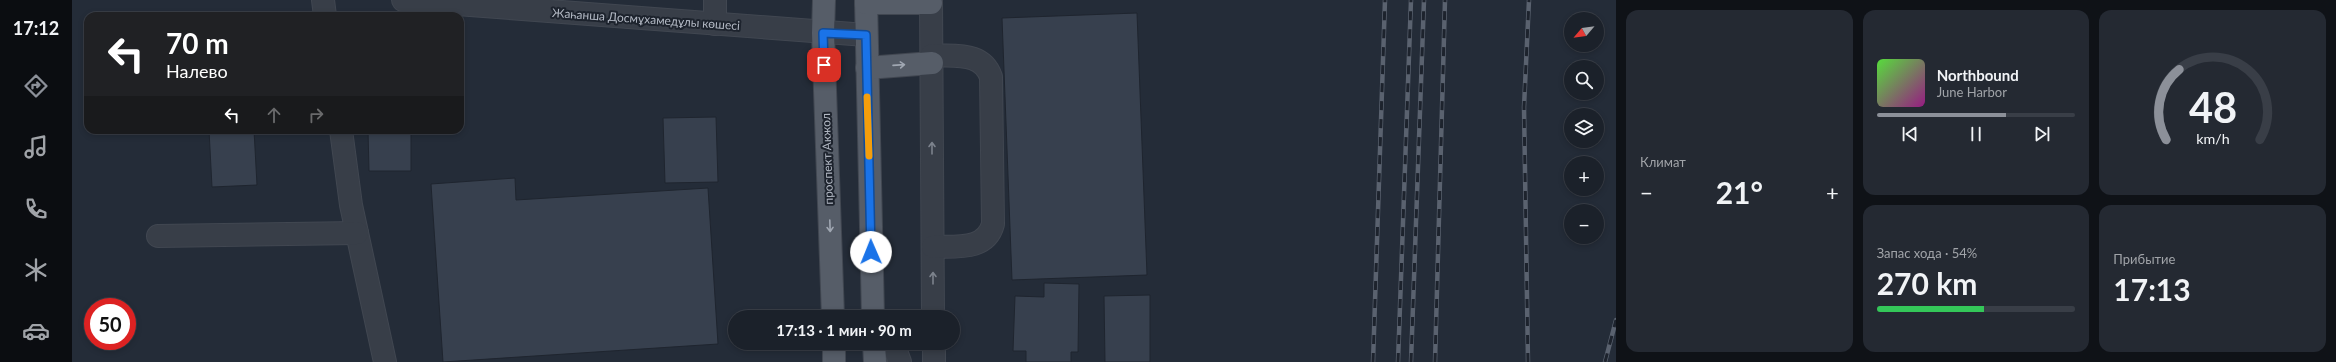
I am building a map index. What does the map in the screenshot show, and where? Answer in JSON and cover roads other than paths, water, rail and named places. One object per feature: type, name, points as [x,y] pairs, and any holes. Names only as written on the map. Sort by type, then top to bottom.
[{"type":"main road","name":"проспект Акжол","points":[[824,0],[823,33],[833,310]]},
{"type":"main road","points":[[873,310],[866,2],[931,1]]},
{"type":"main road","points":[[867,68],[932,59]]},
{"type":"main road","points":[[834,350],[834,362]]},
{"type":"main road","points":[[874,350],[875,362]]},
{"type":"street","points":[[323,0],[325,12]]},
{"type":"street","name":"Жаһанша Досмұхамедұлы көшесі","points":[[403,0],[432,1],[823,33],[866,35]]},
{"type":"street","points":[[715,0],[715,24]]},
{"type":"street","points":[[931,1],[933,310]]},
{"type":"street","points":[[932,59],[977,58],[988,68],[992,86],[993,216],[991,233],[978,244],[933,247]]},
{"type":"street","points":[[342,134],[351,206],[385,362]]},
{"type":"street","points":[[158,236],[357,233]]},
{"type":"street","points":[[872,283],[882,310]]},
{"type":"street","points":[[896,350],[900,362]]},
{"type":"street","points":[[934,350],[934,362]]},
{"type":"railway","points":[[1373,362],[1385,0]]},
{"type":"railway","points":[[1398,362],[1411,0]]},
{"type":"railway","points":[[1411,362],[1424,0]]},
{"type":"railway","points":[[1435,362],[1445,0]]},
{"type":"railway","points":[[1528,362],[1524,107],[1529,0]]},
{"type":"railway","points":[[1605,362],[1616,320]]}]
